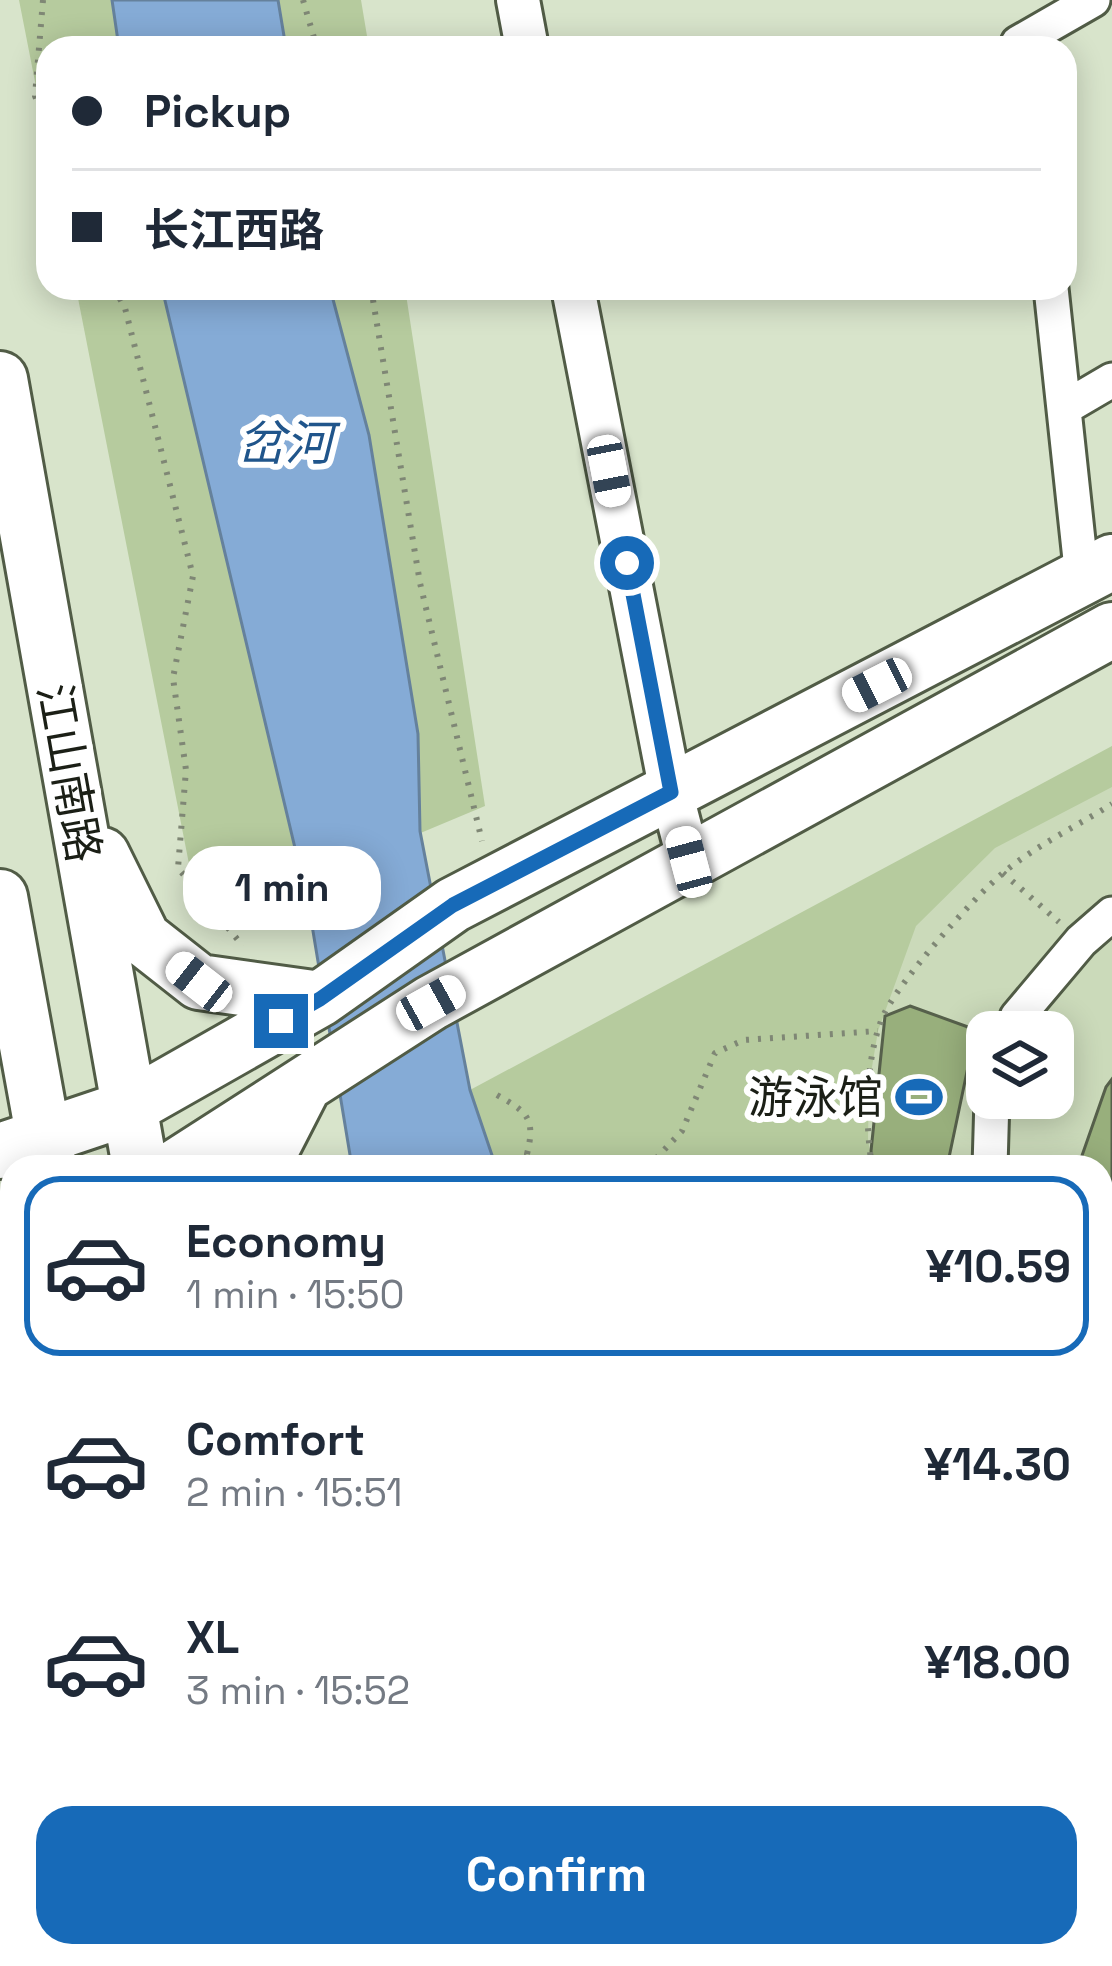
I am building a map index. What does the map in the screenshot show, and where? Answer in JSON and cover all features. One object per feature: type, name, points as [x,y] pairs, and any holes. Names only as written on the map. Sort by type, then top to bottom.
[{"type":"main road","name":"江山南路","points":[[0,379],[138,1155]]},
{"type":"main road","points":[[2,927],[31,1152],[128,1108],[453,905],[1097,570]]},
{"type":"main road","points":[[195,1155],[431,1003],[1112,630]]},
{"type":"main road","points":[[74,800],[143,938],[199,982],[302,997]]},
{"type":"main road","points":[[268,1155],[304,1084]]},
{"type":"street","points":[[518,0],[525,36]]},
{"type":"street","points":[[1030,36],[1093,0]]},
{"type":"street","points":[[575,300],[671,792],[689,862]]},
{"type":"street","points":[[1053,300],[1066,407],[1097,570]]},
{"type":"street","points":[[1066,407],[1112,380]]},
{"type":"street","points":[[1024,1011],[1081,940],[1112,914]]},
{"type":"street","points":[[990,1155],[991,1119]]},
{"type":"path","points":[[40,36],[43,0]]},
{"type":"path","points":[[303,0],[314,36]]},
{"type":"path","points":[[121,300],[193,576],[173,678],[186,770],[178,868],[302,997]]},
{"type":"path","points":[[373,300],[419,583],[493,885]]},
{"type":"path","points":[[870,1155],[869,1085],[878,1031],[895,991],[1003,873],[1112,804]]},
{"type":"path","points":[[1003,873],[1081,940]]},
{"type":"path","points":[[659,1155],[682,1131],[716,1053],[744,1040],[878,1031]]},
{"type":"path","points":[[497,1095],[528,1116],[532,1132],[528,1155]]},
{"type":"shaded area","points":[[19,0],[361,0],[367,36],[36,36],[36,87]]},
{"type":"shaded area","points":[[78,300],[407,300],[485,806],[201,925]]},
{"type":"shaded area","points":[[1112,746],[1112,1155],[514,1155]]},
{"type":"shaded area","points":[[1112,746],[1112,787],[995,848],[916,926],[878,1031],[869,1085],[870,1155],[492,1155],[470,1090]]},
{"type":"water","points":[[112,0],[278,0],[284,36],[117,36]]},
{"type":"water","name":"岔河","points":[[165,300],[333,300],[369,435],[418,734],[420,831],[470,1090],[492,1155],[350,1155],[309,907]]},
{"type":"building","name":"游泳馆","points":[[910,1006],[966,1026],[966,1076],[950,1155],[872,1155],[885,1016]]},
{"type":"building","points":[[1112,1079],[1112,1155],[1082,1155]]},
{"type":"place","name":"游泳馆","points":[[919,1097]]},
{"type":"route","points":[[281,1021],[453,905],[671,792],[627,563]]}]
